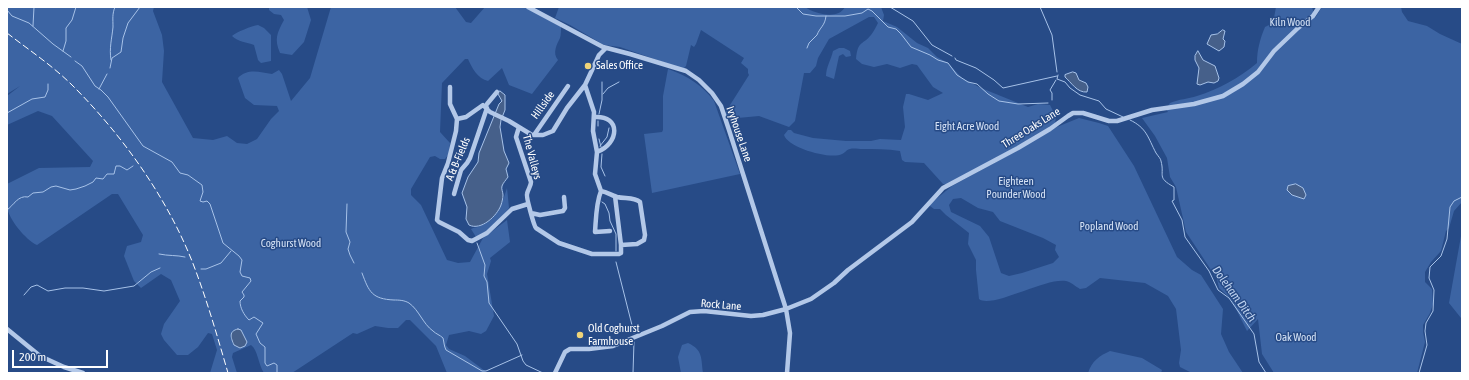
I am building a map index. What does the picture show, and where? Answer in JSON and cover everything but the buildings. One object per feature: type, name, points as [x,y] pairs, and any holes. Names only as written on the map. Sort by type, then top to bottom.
[{"type":"street","name":"Ivyhouse Lane","points":[[528,7],[606,48],[686,71],[699,80],[715,96],[723,110],[786,309],[790,333],[787,373]]},
{"type":"street","name":"Three Oaks Lane","points":[[786,309],[811,299],[821,293],[848,270],[912,222],[943,188],[1018,148],[1073,113],[1083,113],[1109,121],[1127,118],[1152,110],[1194,104],[1217,98],[1232,91],[1258,72],[1274,51],[1313,16],[1319,7]]},
{"type":"street","points":[[485,106],[490,112],[534,135],[543,136],[552,131],[567,108],[585,85],[599,55],[600,45]]},
{"type":"street","points":[[599,55],[606,48]]},
{"type":"street","points":[[585,85],[594,117],[593,131],[597,152],[595,174],[601,191],[596,213],[596,232],[610,232]]},
{"type":"street","name":"Hillside","points":[[534,135],[568,86]]},
{"type":"street","points":[[450,87],[450,104],[457,119],[456,131],[448,163],[442,178],[437,220],[459,232],[468,240],[472,241],[486,233],[512,209],[528,204]]},
{"type":"street","points":[[457,119],[466,117],[485,106],[497,92]]},
{"type":"street","name":"A & B-Fields","points":[[454,194],[461,170],[470,158],[485,106]]},
{"type":"street","points":[[594,117],[610,120],[613,124],[614,130],[614,135],[610,143],[603,150],[597,152]]},
{"type":"street","name":"The Valleys","points":[[519,127],[516,137],[531,182],[526,195],[534,226],[558,243],[592,254],[614,255],[621,253],[621,245]]},
{"type":"street","points":[[601,191],[608,192],[615,196],[637,199],[640,202],[645,235],[644,240],[637,244],[621,245],[615,196]]},
{"type":"street","points":[[531,213],[540,216],[563,211],[565,208],[564,197]]},
{"type":"street","name":"Rock Lane","points":[[555,373],[565,352],[570,349],[589,349],[613,346],[662,326],[690,312],[704,310],[752,316],[763,315],[786,309]]},
{"type":"street","points":[[7,329],[40,356],[64,367],[83,373]]},
{"type":"green space","name":"Coghurst Wood","points":[[7,7],[154,7],[153,11],[162,35],[164,51],[162,82],[193,138],[213,140],[227,136],[237,143],[247,144],[257,139],[271,119],[279,111],[277,106],[254,105],[245,98],[238,78],[245,73],[250,72],[272,74],[279,70],[282,74],[291,101],[310,78],[331,7],[455,7],[466,22],[471,23],[485,7],[526,7],[561,27],[560,37],[555,52],[558,60],[532,94],[509,85],[502,68],[488,81],[484,80],[476,73],[468,59],[465,59],[442,83],[440,132],[450,143],[449,154],[445,159],[440,159],[435,156],[430,157],[411,189],[411,195],[421,205],[447,260],[458,263],[470,262],[483,238],[507,220],[510,242],[490,258],[491,261],[487,274],[494,316],[486,331],[481,334],[469,331],[449,335],[446,345],[449,349],[465,356],[485,371],[484,373],[447,373],[436,346],[410,320],[406,320],[398,328],[375,326],[357,334],[353,333],[292,373],[264,373],[255,350],[251,345],[233,353],[232,357],[237,373],[210,373],[217,350],[212,334],[208,333],[198,347],[188,355],[177,355],[164,340],[161,334],[164,324],[180,301],[171,280],[161,274],[141,288],[134,281],[124,256],[127,246],[141,242],[143,235],[118,194],[112,194],[37,245],[23,234],[14,223],[8,211],[7,184],[39,168],[90,167],[93,161],[52,116],[38,111],[7,125],[7,96],[20,86],[7,94]]},
{"type":"green space","points":[[269,7],[307,7],[311,20],[304,42],[292,55],[280,53],[277,44],[277,36],[284,20],[281,15],[274,14],[269,10]]},
{"type":"green space","name":"Eight Acre Wood","points":[[559,7],[805,7],[820,14],[832,15],[842,11],[845,7],[881,7],[884,15],[883,21],[897,27],[917,43],[928,48],[937,57],[948,63],[962,78],[981,88],[1028,107],[1038,104],[1050,105],[1056,117],[1055,124],[1033,138],[948,184],[943,184],[924,163],[905,162],[902,160],[900,151],[886,149],[853,149],[837,155],[820,154],[810,152],[793,144],[787,140],[784,135],[788,130],[791,130],[794,133],[813,138],[846,141],[871,141],[880,139],[901,140],[905,127],[903,107],[906,94],[928,100],[943,93],[933,87],[917,65],[912,64],[900,68],[887,64],[874,67],[862,64],[856,59],[859,46],[871,35],[878,23],[874,17],[869,17],[829,39],[818,58],[816,66],[810,73],[804,73],[795,121],[789,127],[759,116],[727,119],[725,113],[749,75],[748,69],[741,63],[744,58],[701,30],[696,44],[694,47],[691,45],[686,66],[683,69],[620,47],[604,45],[555,18]]},
{"type":"green space","points":[[1276,7],[1312,7],[1315,18],[1322,7],[1401,7],[1402,12],[1408,21],[1427,26],[1462,44],[1462,202],[1454,211],[1449,228],[1446,231],[1441,251],[1431,262],[1425,272],[1425,282],[1432,289],[1433,304],[1423,325],[1425,342],[1417,373],[1274,373],[1262,354],[1258,319],[1247,331],[1231,299],[1219,288],[1217,279],[1186,232],[1176,187],[1170,177],[1167,158],[1155,136],[1142,118],[1168,112],[1166,109],[1170,103],[1213,90],[1243,74],[1257,63],[1258,49],[1265,27],[1273,23]]},
{"type":"green space","points":[[258,25],[264,28],[271,35],[271,61],[261,63],[258,60],[254,45],[240,41],[232,36],[244,29]]},
{"type":"green space","points":[[839,48],[844,48],[850,51],[851,56],[846,57],[843,54],[839,56],[834,79],[826,76],[826,73],[833,51]]},
{"type":"green space","points":[[668,69],[694,82],[705,90],[714,101],[740,174],[652,193],[644,134],[662,132],[663,130],[663,96]]},
{"type":"green space","points":[[1079,118],[1108,126],[1134,166],[1177,257],[1192,270],[1201,275],[1223,309],[1221,334],[1229,352],[1243,373],[1192,373],[1180,367],[1179,363],[1181,350],[1176,309],[1168,296],[1145,283],[1100,278],[1086,288],[1080,289],[1066,281],[1057,281],[995,300],[986,301],[979,299],[976,260],[968,244],[969,233],[940,209],[934,209],[930,206],[930,204],[952,186],[1020,149],[1052,129]],"holes":[[[961,198],[978,208],[993,212],[1000,221],[1043,238],[1056,245],[1055,250],[1059,257],[1053,263],[1022,273],[1009,276],[1001,273],[989,237],[980,226],[951,212],[949,205],[953,199]]]},
{"type":"green space","points":[[507,188],[509,208],[493,228],[476,237],[471,229],[479,227],[495,216]]},
{"type":"green space","points":[[1461,236],[1462,327],[1461,318],[1449,303]]},
{"type":"green space","points":[[688,343],[699,352],[703,373],[681,373],[678,357],[682,345]]},
{"type":"green space","points":[[1110,351],[1142,358],[1162,370],[1161,373],[1088,373],[1096,359]]},
{"type":"shaded area","points":[[1223,30],[1225,31],[1223,39],[1225,41],[1224,47],[1219,51],[1207,44],[1211,35],[1217,34]]},
{"type":"shaded area","points":[[1198,51],[1203,60],[1215,66],[1219,78],[1218,81],[1200,85],[1197,84],[1199,68],[1195,60],[1195,56]]},
{"type":"shaded area","points":[[1073,72],[1076,73],[1079,80],[1086,83],[1088,87],[1087,92],[1077,89],[1065,77],[1065,75]]},
{"type":"shaded area","points":[[500,91],[505,95],[505,110],[500,127],[504,151],[509,163],[506,169],[508,177],[502,186],[503,195],[501,205],[496,214],[483,224],[478,226],[469,225],[466,219],[467,207],[462,193],[468,177],[478,162],[479,153],[499,104],[502,101],[498,94]]},
{"type":"shaded area","points":[[1296,184],[1303,188],[1306,195],[1304,199],[1292,195],[1287,190],[1288,186]]},
{"type":"shaded area","points":[[238,329],[241,330],[247,342],[245,346],[240,348],[234,345],[231,337],[233,331]]},
{"type":"waterway","points":[[33,26],[34,7]]},
{"type":"waterway","points":[[63,51],[66,41],[66,28],[72,20],[76,7]]},
{"type":"waterway","points":[[111,60],[110,47],[115,7]]},
{"type":"waterway","points":[[110,68],[112,58],[121,52],[123,38],[128,23],[140,7]]},
{"type":"waterway","points":[[796,7],[803,14],[816,16],[845,16],[862,13],[868,9],[888,27],[896,29],[911,47],[938,60],[948,63],[957,75],[968,82],[977,84],[999,101],[1018,104],[1048,103]]},
{"type":"waterway","points":[[890,7],[913,21],[932,45],[952,56]]},
{"type":"waterway","points":[[1040,7],[1052,35],[1057,72]]},
{"type":"waterway","points":[[7,10],[12,16],[29,23],[53,44],[71,57]]},
{"type":"waterway","points":[[807,48],[809,43],[817,35],[824,24],[826,16]]},
{"type":"waterway","points":[[955,58],[956,60],[976,68],[1003,88],[1057,76]]},
{"type":"waterway","points":[[75,61],[82,66],[95,86],[108,97],[143,146],[172,162],[180,173],[188,175],[202,185],[203,192],[200,201],[207,201],[210,204],[223,243],[242,260],[240,272],[242,276],[250,278],[251,281],[242,292],[244,297],[240,301],[241,306],[244,314],[249,320],[254,317],[263,323],[256,334],[260,343],[265,347],[265,363],[267,366],[274,363],[277,365],[277,373]]},
{"type":"waterway","points":[[99,89],[107,74]]},
{"type":"waterway","name":"Doleham Ditch","points":[[1058,75],[1057,79],[1065,82],[1070,88],[1080,95],[1099,101],[1106,109],[1123,117]]},
{"type":"waterway","points":[[1052,100],[1052,93],[1050,90],[1056,80]]},
{"type":"waterway","points":[[599,114],[602,100],[602,82]]},
{"type":"waterway","points":[[603,94],[608,88],[619,82]]},
{"type":"waterway","points":[[7,113],[32,99],[45,97],[48,90],[48,84]]},
{"type":"waterway","name":"Doleham Ditch","points":[[1130,120],[1140,126],[1149,138],[1160,159],[1163,178],[1168,184],[1174,187],[1174,200],[1172,201],[1182,220],[1185,237],[1209,271],[1218,290],[1229,298],[1254,334],[1259,362],[1266,373]]},
{"type":"waterway","points":[[598,121],[598,126]]},
{"type":"waterway","points":[[600,146],[607,137],[609,128]]},
{"type":"waterway","points":[[599,139],[601,147]]},
{"type":"waterway","points":[[602,154],[601,167],[605,176]]},
{"type":"waterway","points":[[7,210],[21,197],[28,197],[33,193],[43,192],[56,186],[70,190],[76,189],[93,182],[96,178],[103,179],[107,174],[114,174],[116,166],[120,166],[127,170],[133,166]]},
{"type":"waterway","points":[[1419,373],[1427,345],[1425,331],[1426,323],[1433,311],[1434,290],[1429,278],[1430,267],[1441,256],[1447,239],[1450,207],[1454,201],[1462,197]]},
{"type":"waterway","points":[[602,202],[605,204],[609,213],[610,221],[616,234],[616,251]]},
{"type":"waterway","points":[[347,204],[346,232],[350,242],[348,249],[354,263]]},
{"type":"waterway","points":[[477,243],[485,265],[484,276],[487,282],[489,303],[517,344],[526,365],[543,373]]},
{"type":"waterway","points":[[201,269],[206,269],[221,263],[231,251]]},
{"type":"waterway","points":[[159,254],[185,257]]},
{"type":"waterway","points":[[616,262],[634,333]]},
{"type":"waterway","points":[[24,295],[31,287],[37,285],[48,291],[65,288],[83,288],[104,291],[134,286],[151,272],[160,268]]},
{"type":"waterway","points":[[362,273],[369,290],[372,293],[381,298],[401,300],[409,303],[416,309],[430,328],[443,338],[446,350],[482,371],[486,371],[522,355]]},
{"type":"waterway","points":[[633,373],[634,342]]},
{"type":"railway","points":[[7,33],[41,58],[73,86],[109,125],[156,190],[192,261],[207,302],[228,373]]},
{"type":"place","name":"Sales Office","points":[[588,66]]},
{"type":"place","name":"Old Coghurst Farmhouse","points":[[580,335]]},
{"type":"park label","name":"Kiln Wood","points":[[1290,23]]},
{"type":"park label","name":"Eighteen Pounder Wood","points":[[1016,188]]},
{"type":"park label","name":"Popland Wood","points":[[1109,227]]},
{"type":"park label","name":"Oak Wood","points":[[1296,338]]}]
